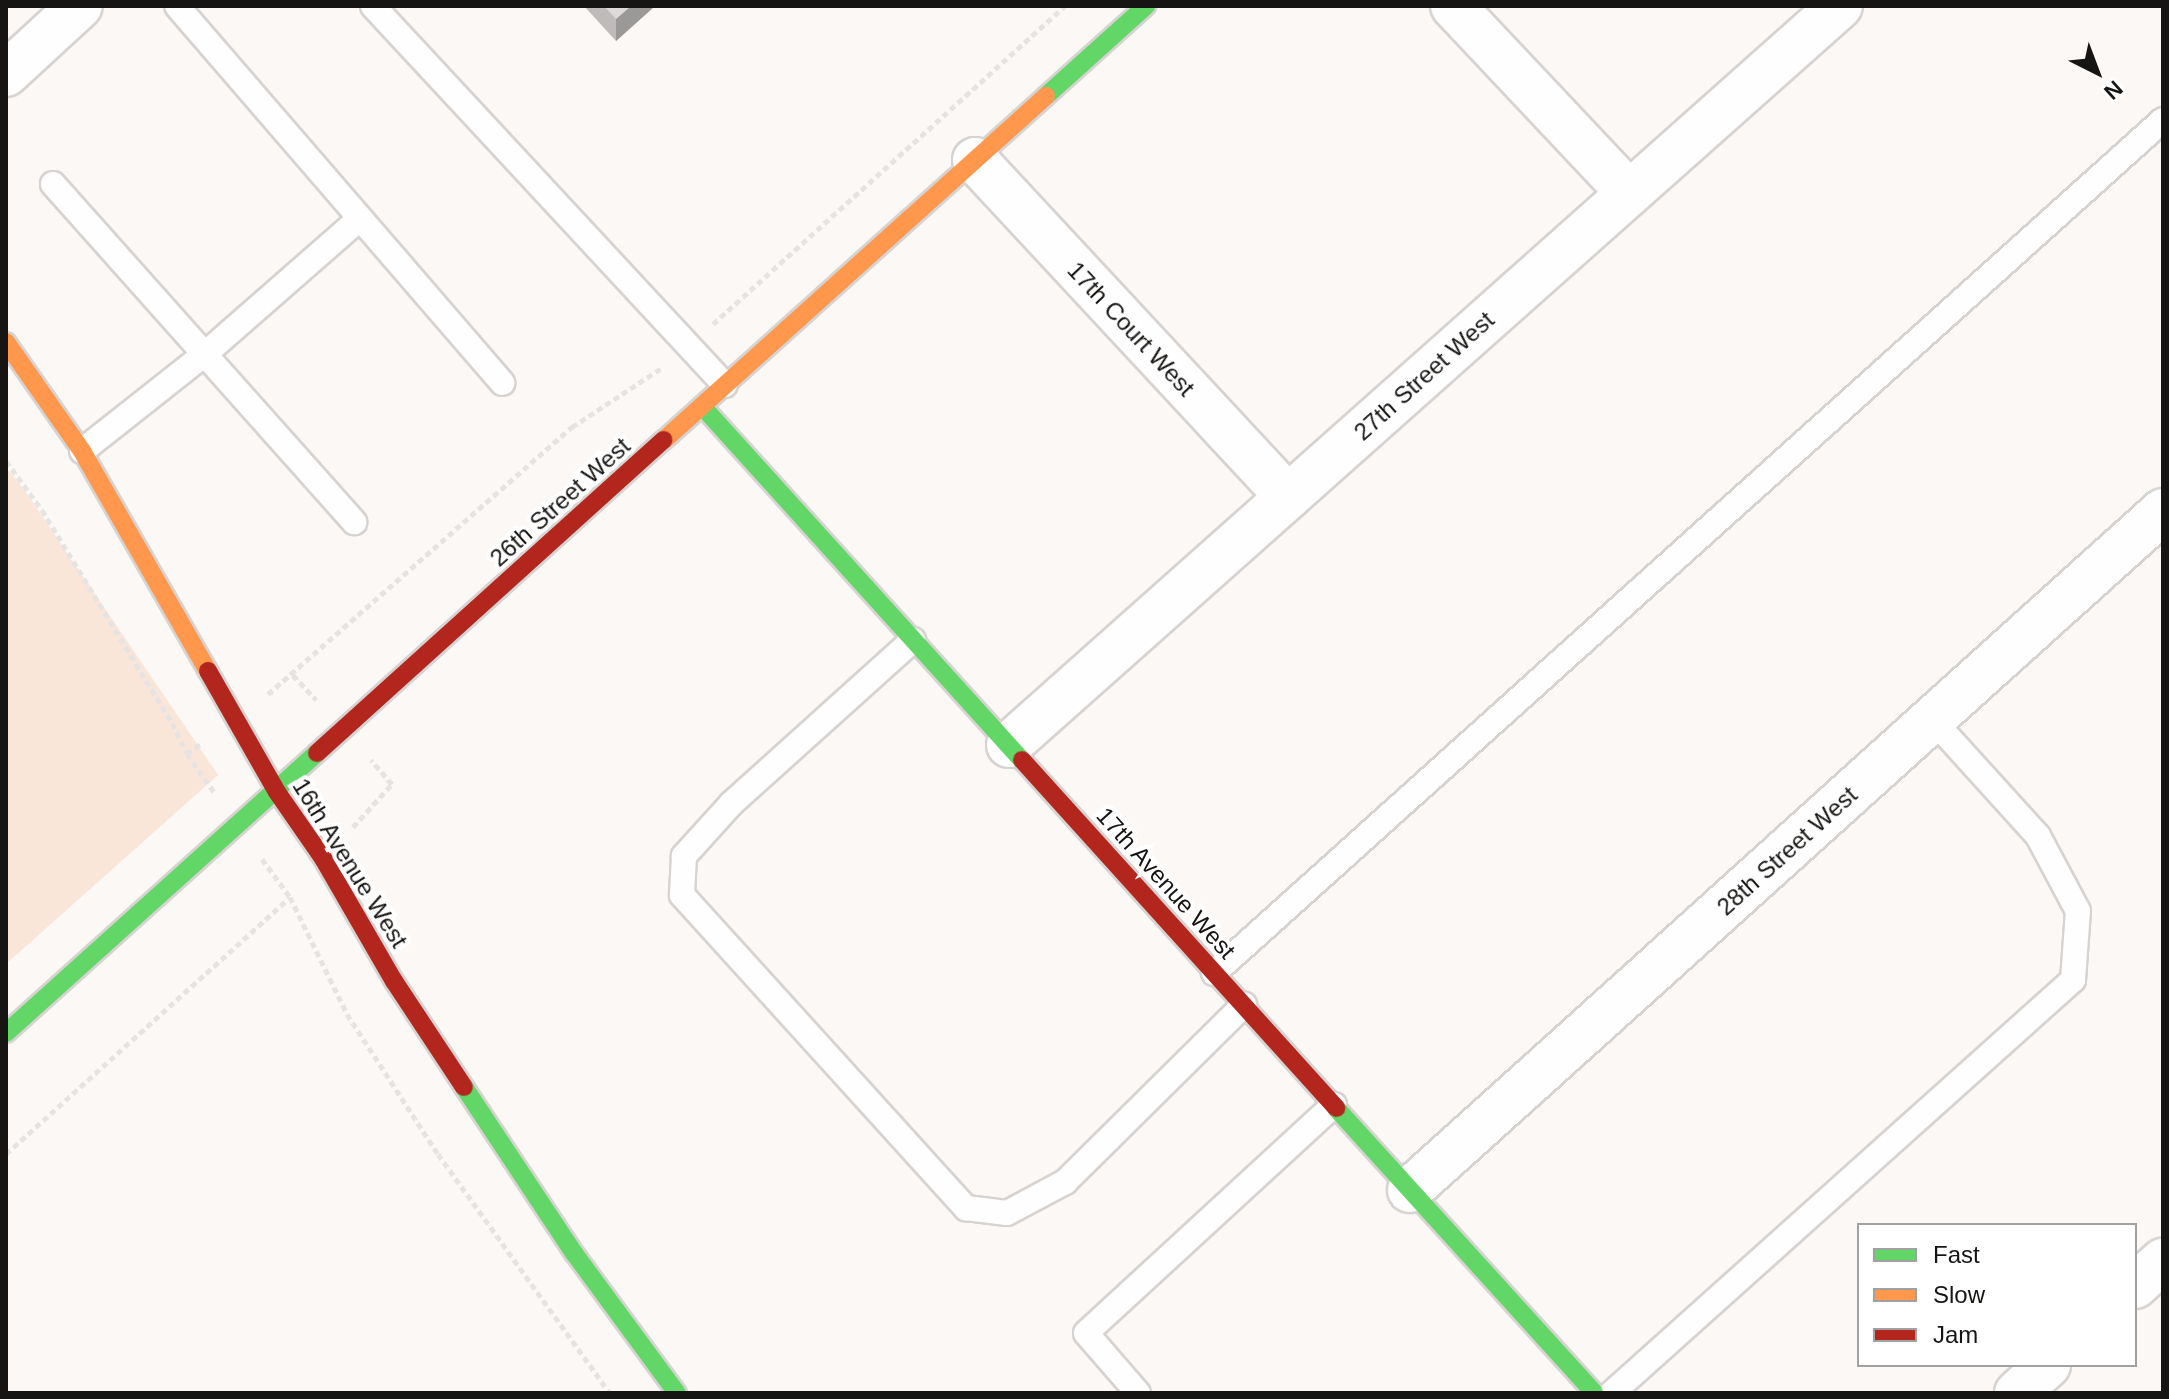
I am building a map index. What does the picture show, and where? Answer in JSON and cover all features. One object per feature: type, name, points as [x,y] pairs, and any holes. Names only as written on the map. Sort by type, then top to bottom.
[{"type":"street","points":[[6,74],[80,6]]},
{"type":"street","name":"26th Street West","points":[[6,1033],[1146,6]]},
{"type":"street","points":[[1453,6],[1629,193]]},
{"type":"street","name":"27th Street West","points":[[1009,745],[1840,6]]},
{"type":"street","name":"17th Court West","points":[[975,160],[1288,497]]},
{"type":"street","name":"16th Avenue West","points":[[6,342],[82,451],[277,792],[324,860],[394,981],[517,1167],[677,1393]]},
{"type":"street","name":"17th Avenue West","points":[[702,406],[1594,1393]]},
{"type":"street","name":"28th Street West","points":[[1410,1190],[2163,511]]},
{"type":"street","points":[[2137,1284],[2163,1261]]},
{"type":"street","points":[[2017,1393],[2046,1367]]},
{"type":"lane","points":[[177,6],[502,383]]},
{"type":"lane","points":[[373,6],[725,385]]},
{"type":"lane","points":[[1214,973],[2163,120]]},
{"type":"lane","points":[[53,184],[354,522]]},
{"type":"lane","points":[[82,451],[205,354],[359,219]]},
{"type":"lane","points":[[913,640],[732,803],[684,856],[682,895],[692,907],[966,1208],[1007,1213],[1065,1182],[1244,1005]]},
{"type":"lane","points":[[1612,1393],[2073,980],[2078,911],[2038,836],[1932,719]]},
{"type":"lane","points":[[1138,1393],[1086,1333],[1334,1105]]},
{"type":"path","points":[[6,461],[50,523],[172,723],[187,754]]},
{"type":"path","points":[[6,1154],[290,897],[347,1014],[446,1166],[610,1393]]},
{"type":"shaded area","points":[[6,468],[23,488],[218,775],[6,964]]},
{"type":"building","points":[[604,6],[631,6],[616,19]]},
{"type":"traffic: fast","points":[[1046,96],[1146,6]]},
{"type":"traffic: fast","points":[[702,406],[1022,760]]},
{"type":"traffic: fast","points":[[6,1033],[317,753]]},
{"type":"traffic: fast","points":[[464,1087],[574,1253],[677,1393]]},
{"type":"traffic: fast","points":[[1336,1108],[1594,1393]]},
{"type":"traffic: slow","points":[[664,440],[1046,96]]},
{"type":"traffic: slow","points":[[6,342],[82,451],[208,671]]},
{"type":"traffic: jam","points":[[317,753],[664,440]]},
{"type":"traffic: jam","points":[[208,671],[277,792],[324,860],[394,981],[464,1087]]},
{"type":"traffic: jam","points":[[1022,760],[1336,1108]]}]
